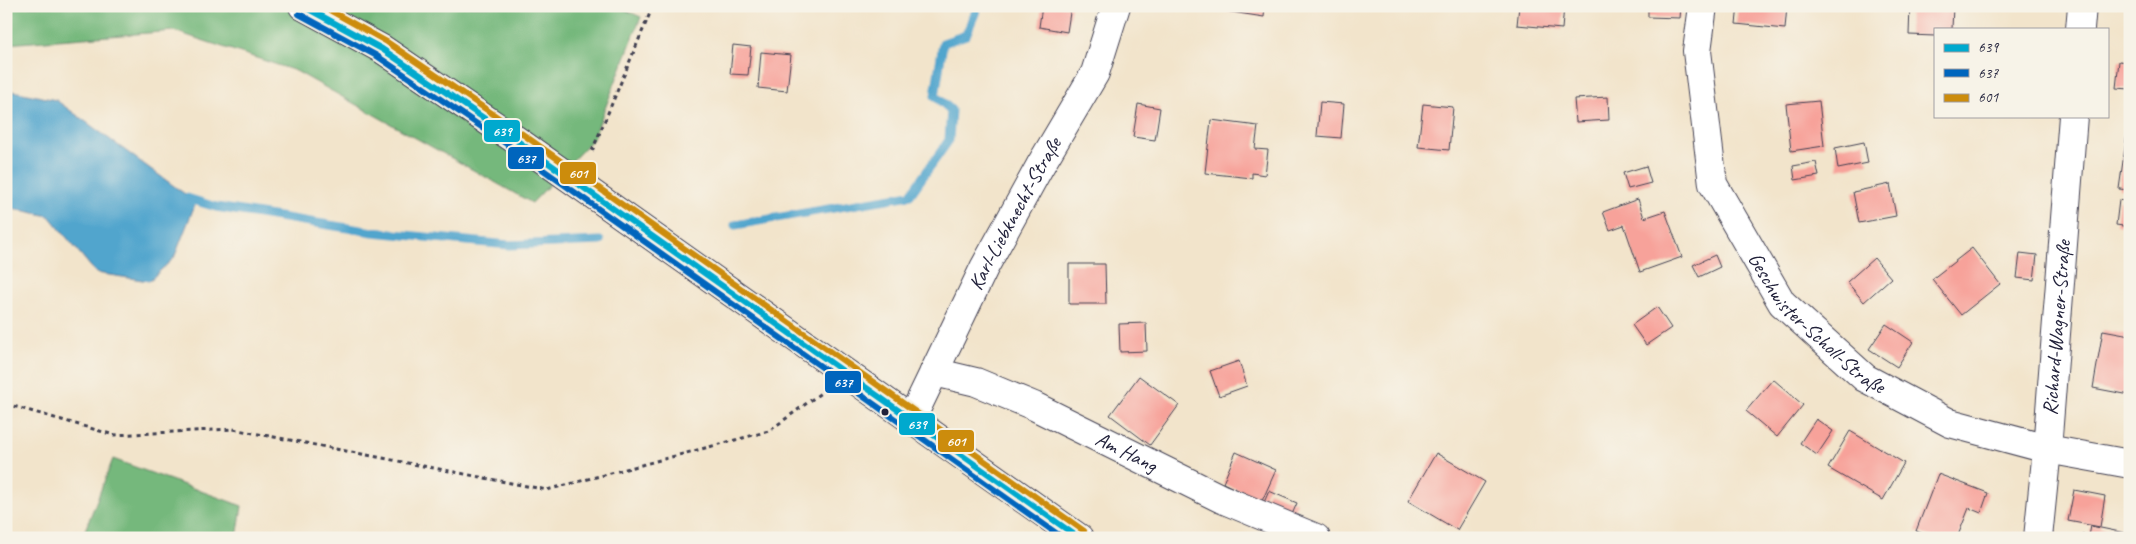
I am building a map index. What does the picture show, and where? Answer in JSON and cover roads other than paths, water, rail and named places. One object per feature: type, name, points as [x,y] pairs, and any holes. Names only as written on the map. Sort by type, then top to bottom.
[{"type":"street","points":[[303,6],[382,49],[524,145],[1079,538]]},
{"type":"street","name":"Karl-Liebknecht-Straße","points":[[911,420],[984,268],[1040,166],[1095,73],[1116,6]]},
{"type":"street","name":"Geschwister-Scholl-Straße","points":[[1703,6],[1697,51],[1713,184],[1782,303],[1865,378],[1950,423],[2047,449],[2130,464]]},
{"type":"street","points":[[2080,28],[2082,6]]},
{"type":"street","name":"Richard-Wagner-Straße","points":[[2038,538],[2047,449],[2073,118]]},
{"type":"street","name":"Am Hang","points":[[934,372],[976,382],[1034,406],[1222,499],[1316,538]]},
{"type":"water","points":[[13,91],[56,100],[196,202],[174,258],[149,281],[96,273],[49,216],[6,207],[6,97]]},
{"type":"waterway","points":[[735,225],[910,195],[949,140],[951,110],[935,96],[943,43],[966,35],[978,6]]},
{"type":"waterway","points":[[187,198],[216,207],[373,232],[509,245],[600,241]]}]
